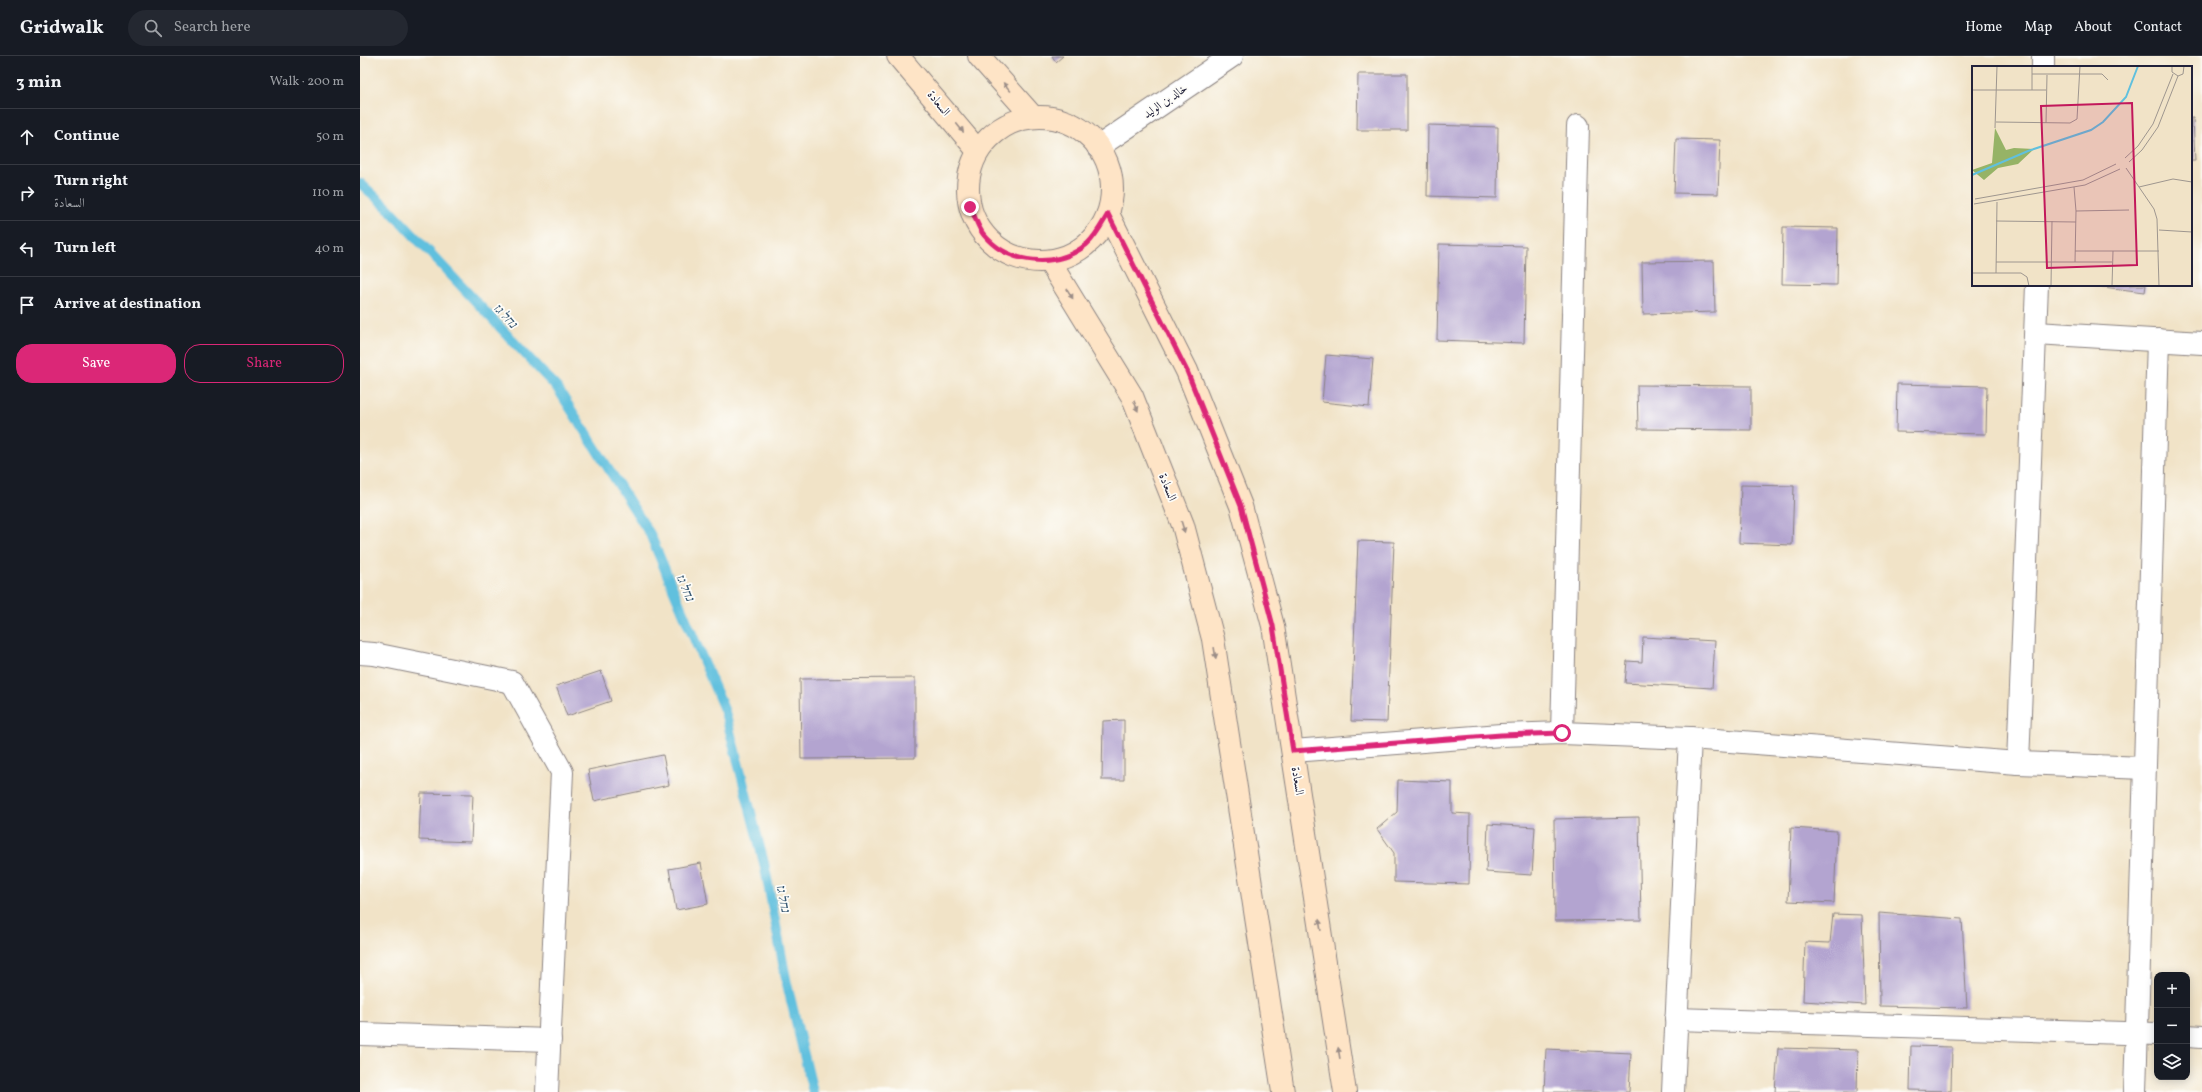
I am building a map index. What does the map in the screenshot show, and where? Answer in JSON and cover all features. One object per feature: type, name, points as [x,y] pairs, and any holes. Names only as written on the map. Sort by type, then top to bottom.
[{"type":"street","name":"السعادة","points":[[898,56],[978,151]]},
{"type":"street","points":[[979,56],[1032,117]]},
{"type":"street","name":"خالد بن الوليد","points":[[1098,147],[1232,56]]},
{"type":"street","points":[[1032,117],[1058,118],[1080,129],[1098,147],[1107,162],[1112,187],[1108,214],[1095,236],[1086,245],[1064,257],[1049,261],[1024,260],[1003,251],[984,235],[970,207],[968,182],[978,151],[995,132],[1017,120],[1032,117]]},
{"type":"street","points":[[1562,733],[1578,126]]},
{"type":"street","name":"السعادة","points":[[1108,214],[1187,371],[1241,506],[1273,626],[1345,1092]]},
{"type":"street","name":"السعادة","points":[[1049,261],[1132,396],[1183,525],[1213,639],[1283,1092]]},
{"type":"street","points":[[2018,763],[2037,286]]},
{"type":"street","points":[[2036,333],[2202,343]]},
{"type":"street","points":[[2135,1092],[2147,1034],[2144,768],[2158,340]]},
{"type":"street","points":[[360,653],[374,654],[512,682],[562,772],[547,1092]]},
{"type":"street","points":[[1293,751],[1501,735],[1562,733],[1690,738],[2018,763],[2144,768]]},
{"type":"street","points":[[1673,1092],[1690,738]]},
{"type":"street","points":[[1676,1019],[2147,1034]]},
{"type":"street","points":[[360,1034],[550,1040]]},
{"type":"street","points":[[2190,1036],[2202,1036]]},
{"type":"building","points":[[1052,56],[1063,56],[1056,62]]},
{"type":"building","points":[[1358,74],[1407,74],[1407,130],[1357,130]]},
{"type":"building","points":[[2192,118],[2193,118],[2195,161],[2192,161]]},
{"type":"building","points":[[1428,125],[1498,127],[1497,198],[1427,196]]},
{"type":"building","points":[[1676,139],[1720,140],[1718,194],[1674,193]]},
{"type":"building","points":[[1783,227],[1838,228],[1837,285],[1782,284]]},
{"type":"building","points":[[1439,244],[1526,246],[1524,343],[1437,340]]},
{"type":"building","points":[[1714,261],[1715,312],[1643,314],[1642,262]]},
{"type":"building","points":[[2095,286],[2146,286],[2145,292]]},
{"type":"building","points":[[1326,355],[1373,359],[1369,407],[1322,402]]},
{"type":"building","points":[[1897,384],[1987,386],[1986,434],[1896,432]]},
{"type":"building","points":[[1637,385],[1751,386],[1751,430],[1638,429]]},
{"type":"building","points":[[1741,485],[1794,486],[1792,545],[1739,543]]},
{"type":"building","points":[[1358,541],[1394,542],[1387,722],[1351,721]]},
{"type":"building","points":[[1643,637],[1715,641],[1712,688],[1625,683],[1627,661],[1642,662]]},
{"type":"building","points":[[601,671],[611,701],[567,716],[556,686]]},
{"type":"building","points":[[915,678],[915,758],[801,759],[800,679]]},
{"type":"building","points":[[1124,720],[1124,780],[1102,780],[1103,721]]},
{"type":"building","points":[[663,755],[669,785],[594,801],[588,770]]},
{"type":"building","points":[[1398,780],[1452,782],[1452,813],[1470,814],[1469,884],[1394,882],[1394,853],[1377,829],[1397,812]]},
{"type":"building","points":[[421,793],[473,794],[471,842],[419,840]]},
{"type":"building","points":[[1639,817],[1641,920],[1555,921],[1554,819]]},
{"type":"building","points":[[1488,824],[1535,827],[1532,875],[1486,872]]},
{"type":"building","points":[[1791,828],[1837,831],[1834,903],[1788,901]]},
{"type":"building","points":[[701,863],[708,904],[676,910],[669,869]]},
{"type":"building","points":[[1879,913],[1962,919],[1967,1008],[1880,1006]]},
{"type":"building","points":[[1833,914],[1862,915],[1865,1005],[1803,1001],[1805,942],[1830,943]]},
{"type":"building","points":[[1911,1046],[1952,1047],[1951,1091],[1910,1090]]},
{"type":"building","points":[[1778,1048],[1858,1050],[1857,1092],[1775,1092]]},
{"type":"building","points":[[1546,1049],[1631,1053],[1629,1092],[1544,1092]]},
{"type":"waterway","name":"נחל גז","points":[[360,183],[388,208],[558,389],[650,534],[725,712],[764,863],[787,984],[813,1092]]},
{"type":"route","points":[[970,207],[984,235],[1003,251],[1024,260],[1049,261],[1064,257],[1086,245],[1095,236],[1108,214],[1187,371],[1241,506],[1273,626],[1293,751],[1501,735],[1562,733]]}]
